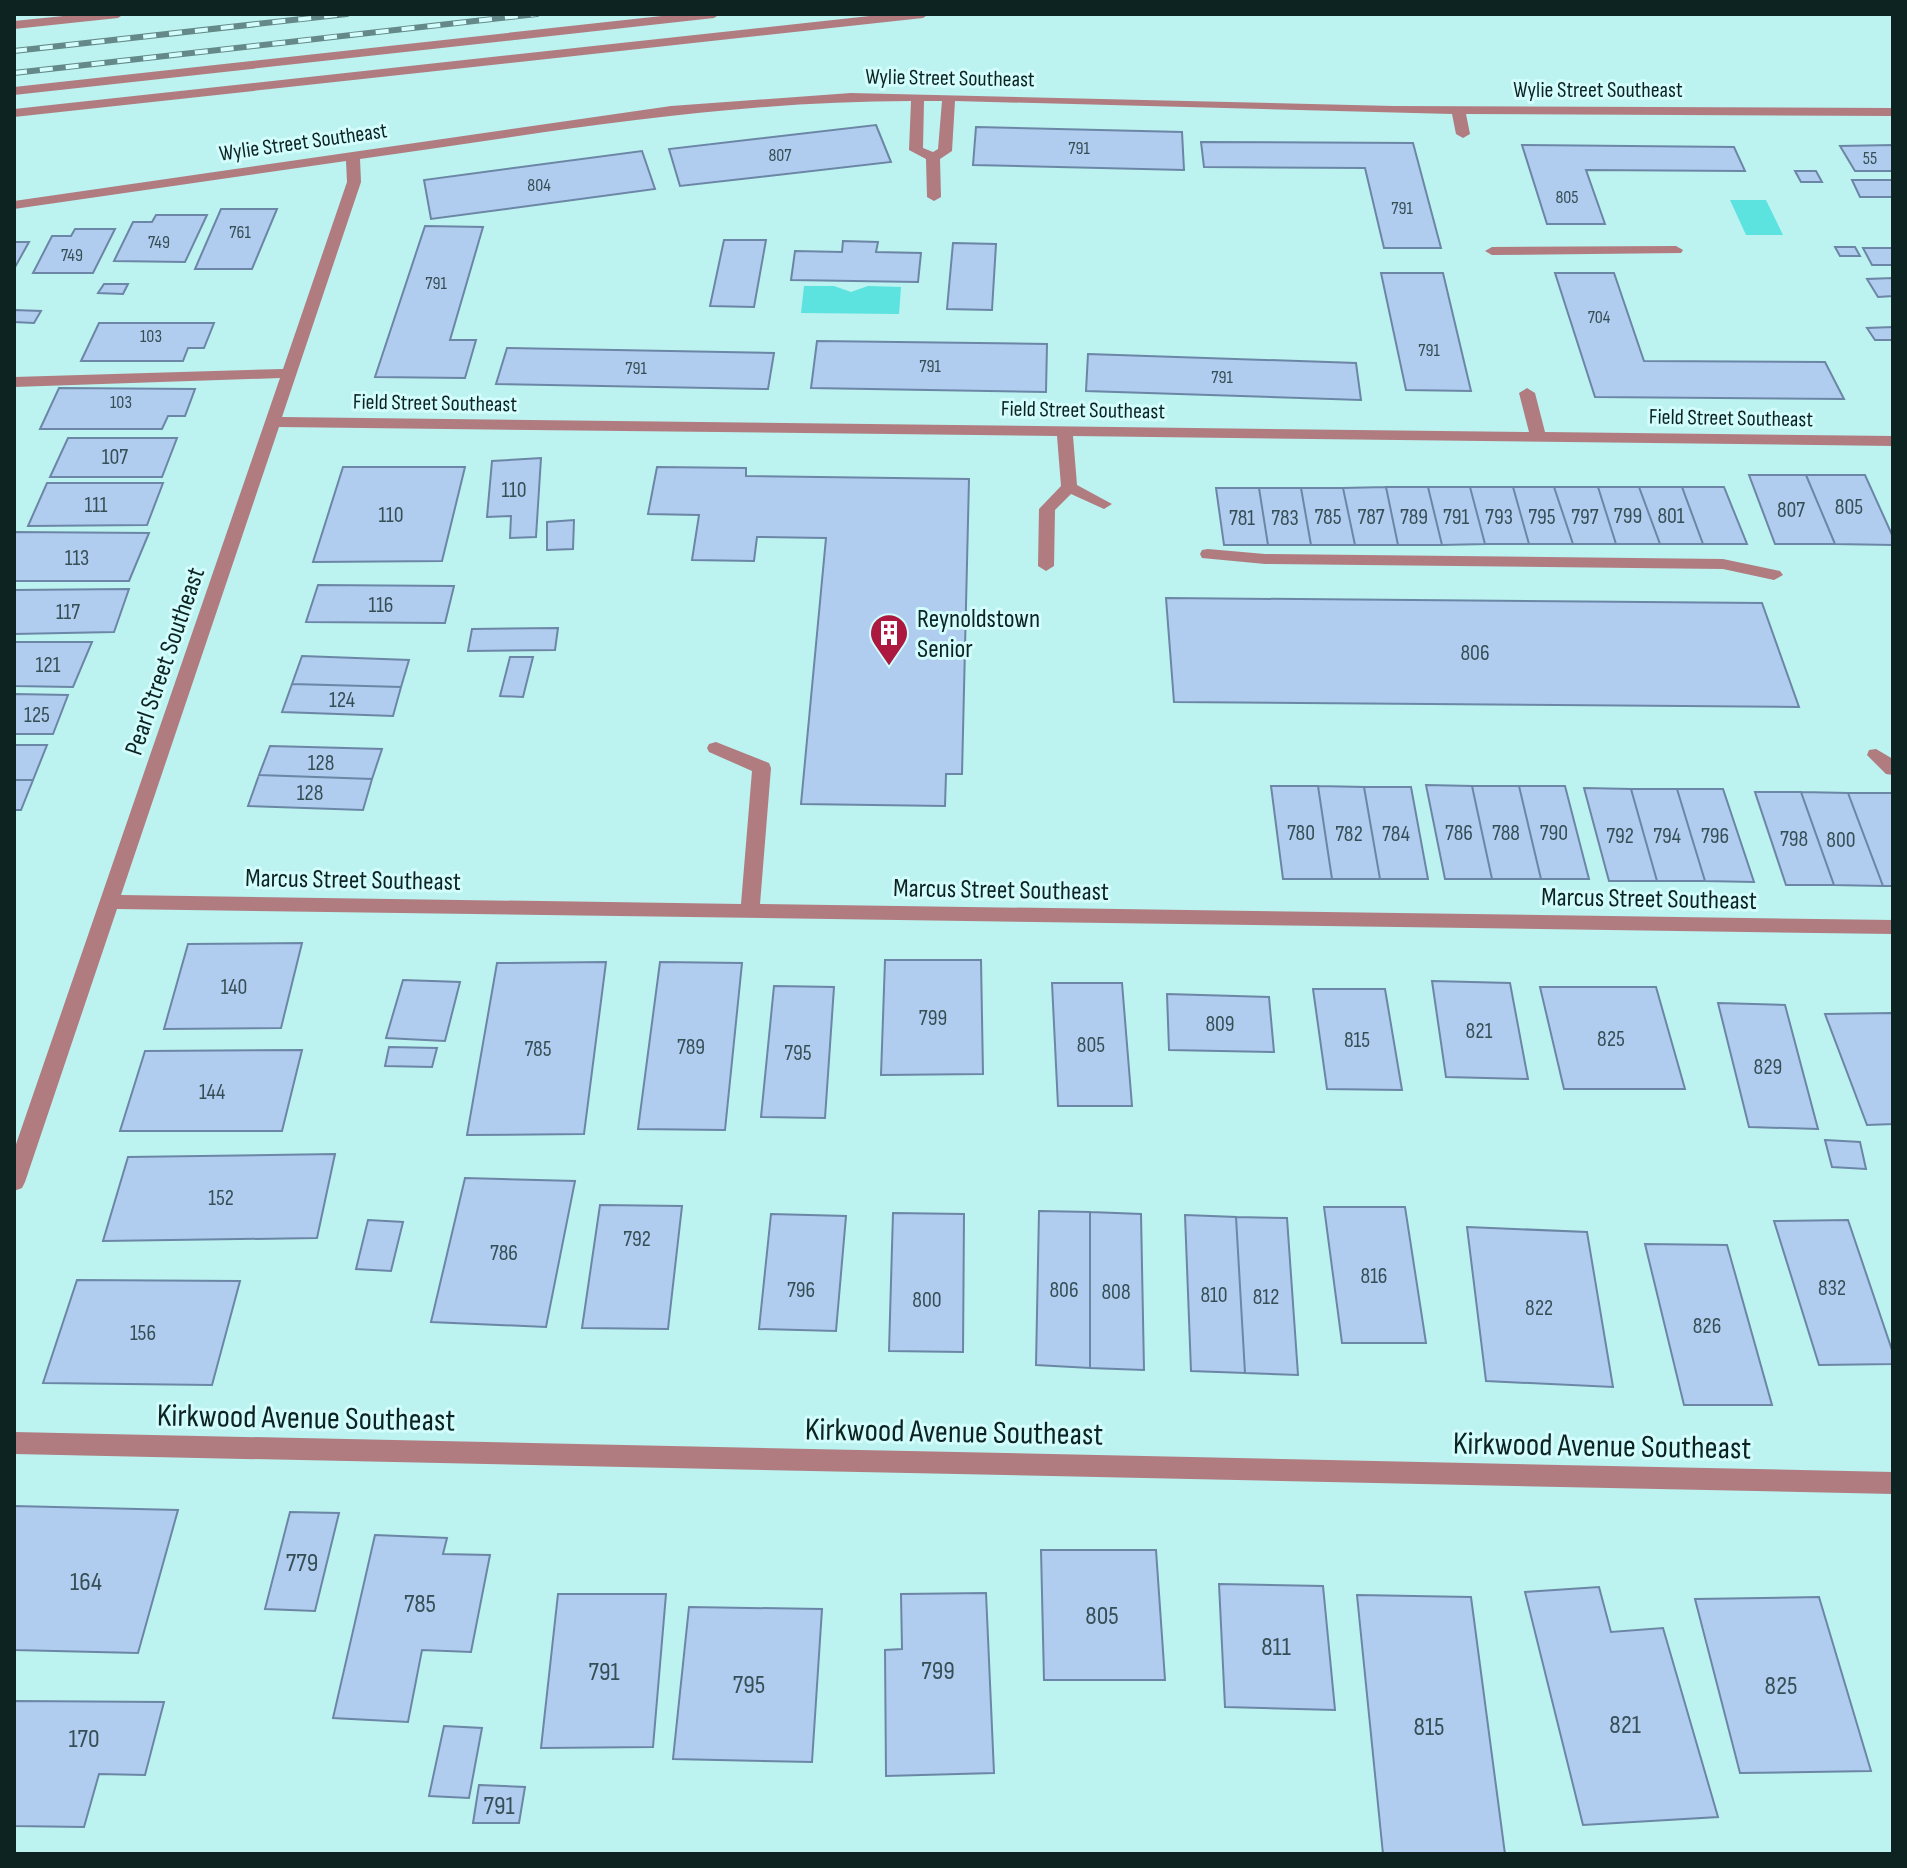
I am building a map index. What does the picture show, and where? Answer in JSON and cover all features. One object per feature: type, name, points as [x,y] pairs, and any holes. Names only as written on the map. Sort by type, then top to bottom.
[{"type":"street","points":[[14,25],[118,14]]},
{"type":"street","points":[[14,91],[714,14]]},
{"type":"street","points":[[14,113],[923,14]]},
{"type":"street","name":"Wylie Street Southeast","points":[[14,205],[671,110],[851,97],[1458,110],[1893,112]]},
{"type":"street","points":[[918,97],[916,150],[933,157],[945,151],[949,97]]},
{"type":"street","points":[[1458,110],[1463,134]]},
{"type":"street","name":"Pearl Street Southeast","points":[[14,1182],[354,182],[353,156]]},
{"type":"street","points":[[933,157],[934,197]]},
{"type":"street","points":[[1492,251],[1676,250]]},
{"type":"street","points":[[14,382],[290,373]]},
{"type":"street","points":[[1527,393],[1538,436]]},
{"type":"street","name":"Field Street Southeast","points":[[273,422],[1893,441]]},
{"type":"street","points":[[1046,566],[1047,509],[1069,487],[1065,430]]},
{"type":"street","points":[[1069,487],[1104,504]]},
{"type":"street","points":[[1208,554],[1265,559],[1723,564],[1774,575]]},
{"type":"street","points":[[716,748],[762,768],[750,911]]},
{"type":"street","points":[[1876,755],[1893,769]]},
{"type":"street","name":"Marcus Street Southeast","points":[[108,902],[1893,927]]},
{"type":"street","name":"Kirkwood Avenue Southeast","points":[[14,1443],[1893,1483]]},
{"type":"water","points":[[1730,200],[1766,200],[1783,235],[1746,235]]},
{"type":"water","points":[[804,286],[834,286],[851,292],[868,286],[901,287],[899,314],[801,313]]},
{"type":"building","points":[[876,125],[891,162],[680,186],[669,149]]},
{"type":"building","points":[[976,127],[1182,132],[1184,170],[973,165]]},
{"type":"building","points":[[1201,142],[1413,143],[1441,248],[1384,248],[1365,168],[1204,167]]},
{"type":"building","points":[[1522,145],[1734,147],[1745,171],[1586,170],[1605,224],[1547,224]]},
{"type":"building","points":[[1893,145],[1893,171],[1855,171],[1840,146]]},
{"type":"building","points":[[642,151],[655,189],[431,219],[424,180]]},
{"type":"building","points":[[1795,171],[1816,171],[1822,182],[1801,182]]},
{"type":"building","points":[[1852,180],[1893,180],[1893,197],[1860,197]]},
{"type":"building","points":[[221,209],[277,209],[252,269],[195,269]]},
{"type":"building","points":[[156,215],[207,215],[185,262],[114,261],[133,222],[152,222]]},
{"type":"building","points":[[425,226],[483,227],[450,340],[476,340],[465,378],[375,377]]},
{"type":"building","points":[[75,229],[115,229],[93,273],[33,273],[52,236],[71,236]]},
{"type":"building","points":[[724,240],[766,240],[754,307],[710,306]]},
{"type":"building","points":[[843,241],[878,242],[876,252],[921,253],[918,282],[791,280],[795,251],[842,252]]},
{"type":"building","points":[[14,242],[29,242],[14,269]]},
{"type":"building","points":[[953,243],[996,244],[992,310],[947,309]]},
{"type":"building","points":[[1835,247],[1855,247],[1860,256],[1840,256]]},
{"type":"building","points":[[1863,248],[1893,248],[1893,265],[1872,265]]},
{"type":"building","points":[[1381,273],[1443,273],[1471,391],[1406,390]]},
{"type":"building","points":[[1555,273],[1614,273],[1644,361],[1825,362],[1844,399],[1595,397]]},
{"type":"building","points":[[1893,278],[1893,296],[1878,297],[1867,279]]},
{"type":"building","points":[[104,284],[128,284],[123,294],[98,293]]},
{"type":"building","points":[[14,310],[41,311],[34,323],[14,322]]},
{"type":"building","points":[[99,323],[214,323],[204,348],[188,348],[183,361],[81,361]]},
{"type":"building","points":[[1893,327],[1893,340],[1875,340],[1867,328]]},
{"type":"building","points":[[817,341],[1047,344],[1046,392],[811,388]]},
{"type":"building","points":[[507,348],[774,353],[768,389],[496,384]]},
{"type":"building","points":[[1088,354],[1356,363],[1361,400],[1086,391]]},
{"type":"building","points":[[59,388],[195,389],[185,416],[168,416],[162,429],[40,429]]},
{"type":"building","points":[[68,438],[177,438],[162,477],[50,477]]},
{"type":"building","points":[[541,458],[536,537],[510,538],[511,516],[487,517],[492,461]]},
{"type":"building","points":[[343,467],[465,467],[442,561],[313,562]]},
{"type":"building","name":"Reynoldstown Senior","points":[[657,467],[746,468],[746,476],[969,479],[962,774],[946,774],[945,806],[801,804],[826,538],[757,537],[754,561],[692,560],[699,515],[648,514]]},
{"type":"building","points":[[1749,475],[1806,475],[1835,544],[1775,544]]},
{"type":"building","points":[[1806,475],[1865,475],[1893,537],[1893,545],[1835,544]]},
{"type":"building","points":[[47,483],[163,483],[147,525],[28,526]]},
{"type":"building","points":[[1386,487],[1398,545],[1355,545],[1343,488]]},
{"type":"building","points":[[1386,487],[1428,487],[1442,545],[1398,545]]},
{"type":"building","points":[[1428,487],[1470,487],[1485,544],[1442,545]]},
{"type":"building","points":[[1470,487],[1513,487],[1529,544],[1485,544]]},
{"type":"building","points":[[1513,487],[1554,487],[1573,544],[1529,544]]},
{"type":"building","points":[[1554,487],[1598,487],[1616,544],[1573,544]]},
{"type":"building","points":[[1598,487],[1639,487],[1660,544],[1616,544]]},
{"type":"building","points":[[1639,487],[1682,487],[1703,544],[1660,544]]},
{"type":"building","points":[[1682,487],[1724,487],[1747,544],[1703,544]]},
{"type":"building","points":[[1216,488],[1259,488],[1268,545],[1224,545]]},
{"type":"building","points":[[1259,488],[1301,488],[1311,545],[1268,545]]},
{"type":"building","points":[[1301,488],[1343,488],[1355,545],[1311,545]]},
{"type":"building","points":[[574,520],[573,549],[547,550],[547,522]]},
{"type":"building","points":[[14,532],[149,533],[129,581],[14,581]]},
{"type":"building","points":[[318,585],[454,586],[445,623],[306,622]]},
{"type":"building","points":[[129,589],[114,632],[14,634],[14,590]]},
{"type":"building","points":[[1166,598],[1762,603],[1799,707],[1174,702]]},
{"type":"building","points":[[558,628],[555,650],[468,651],[472,629]]},
{"type":"building","points":[[14,642],[92,642],[73,687],[14,686]]},
{"type":"building","points":[[302,656],[409,660],[401,687],[292,684]]},
{"type":"building","points":[[510,657],[533,657],[523,697],[500,696]]},
{"type":"building","points":[[292,684],[401,687],[393,716],[282,712]]},
{"type":"building","points":[[14,694],[68,695],[53,734],[14,734]]},
{"type":"building","points":[[14,745],[47,745],[33,780],[14,780]]},
{"type":"building","points":[[270,746],[382,749],[372,779],[259,775]]},
{"type":"building","points":[[259,775],[372,779],[363,810],[248,806]]},
{"type":"building","points":[[14,780],[33,780],[21,810],[14,810]]},
{"type":"building","points":[[1426,785],[1472,786],[1492,879],[1445,879]]},
{"type":"building","points":[[1271,786],[1318,786],[1332,879],[1283,879]]},
{"type":"building","points":[[1318,786],[1364,787],[1380,879],[1332,879]]},
{"type":"building","points":[[1472,786],[1519,786],[1541,879],[1492,879]]},
{"type":"building","points":[[1519,786],[1565,786],[1589,879],[1541,879]]},
{"type":"building","points":[[1364,787],[1411,787],[1428,879],[1380,879]]},
{"type":"building","points":[[1584,788],[1631,789],[1657,881],[1609,881]]},
{"type":"building","points":[[1631,789],[1677,789],[1705,881],[1657,881]]},
{"type":"building","points":[[1677,789],[1723,789],[1754,882],[1705,881]]},
{"type":"building","points":[[1755,792],[1801,792],[1834,885],[1786,885]]},
{"type":"building","points":[[1801,792],[1848,793],[1883,886],[1834,885]]},
{"type":"building","points":[[1848,793],[1893,793],[1893,886],[1883,886]]},
{"type":"building","points":[[302,943],[281,1028],[164,1029],[188,944]]},
{"type":"building","points":[[885,960],[981,960],[983,1074],[881,1075]]},
{"type":"building","points":[[606,962],[584,1134],[467,1135],[497,963]]},
{"type":"building","points":[[660,962],[742,963],[725,1130],[638,1129]]},
{"type":"building","points":[[403,980],[460,982],[445,1041],[386,1038]]},
{"type":"building","points":[[1432,981],[1510,983],[1528,1079],[1446,1077]]},
{"type":"building","points":[[1052,983],[1122,983],[1132,1106],[1058,1106]]},
{"type":"building","points":[[774,986],[834,987],[825,1118],[761,1117]]},
{"type":"building","points":[[1540,987],[1656,987],[1685,1089],[1564,1089]]},
{"type":"building","points":[[1313,989],[1385,989],[1402,1090],[1327,1089]]},
{"type":"building","points":[[1167,994],[1269,997],[1274,1052],[1169,1050]]},
{"type":"building","points":[[1718,1003],[1785,1005],[1818,1129],[1749,1127]]},
{"type":"building","points":[[1893,1013],[1893,1124],[1867,1125],[1825,1014]]},
{"type":"building","points":[[389,1047],[437,1048],[432,1067],[385,1066]]},
{"type":"building","points":[[302,1050],[282,1131],[120,1131],[145,1051]]},
{"type":"building","points":[[1825,1140],[1860,1142],[1866,1169],[1832,1167]]},
{"type":"building","points":[[335,1154],[317,1238],[103,1241],[128,1157]]},
{"type":"building","points":[[465,1178],[575,1181],[546,1327],[431,1322]]},
{"type":"building","points":[[600,1205],[682,1206],[668,1329],[582,1328]]},
{"type":"building","points":[[1324,1207],[1405,1207],[1426,1343],[1342,1343]]},
{"type":"building","points":[[1039,1211],[1090,1212],[1090,1368],[1036,1365]]},
{"type":"building","points":[[1090,1212],[1141,1214],[1144,1370],[1090,1368]]},
{"type":"building","points":[[893,1213],[964,1214],[963,1352],[889,1351]]},
{"type":"building","points":[[771,1214],[846,1216],[836,1331],[759,1329]]},
{"type":"building","points":[[1185,1215],[1236,1217],[1245,1373],[1191,1371]]},
{"type":"building","points":[[1236,1217],[1287,1218],[1298,1375],[1245,1373]]},
{"type":"building","points":[[368,1220],[403,1222],[391,1271],[356,1269]]},
{"type":"building","points":[[1848,1220],[1893,1353],[1893,1364],[1819,1365],[1774,1221]]},
{"type":"building","points":[[1467,1227],[1587,1232],[1613,1387],[1486,1381]]},
{"type":"building","points":[[1645,1244],[1727,1245],[1772,1405],[1684,1405]]},
{"type":"building","points":[[77,1280],[240,1281],[212,1385],[43,1383]]},
{"type":"building","points":[[14,1506],[178,1510],[138,1653],[14,1650]]},
{"type":"building","points":[[290,1512],[339,1513],[315,1611],[265,1609]]},
{"type":"building","points":[[375,1535],[447,1538],[443,1554],[490,1555],[471,1652],[422,1650],[408,1722],[333,1718]]},
{"type":"building","points":[[1041,1550],[1156,1550],[1165,1680],[1044,1680]]},
{"type":"building","points":[[1219,1584],[1323,1586],[1335,1710],[1225,1707]]},
{"type":"building","points":[[1599,1587],[1611,1632],[1663,1628],[1718,1817],[1583,1825],[1525,1592]]},
{"type":"building","points":[[986,1593],[994,1773],[886,1776],[885,1650],[902,1649],[901,1594]]},
{"type":"building","points":[[558,1594],[666,1594],[653,1747],[541,1748]]},
{"type":"building","points":[[1357,1595],[1471,1597],[1505,1854],[1383,1854]]},
{"type":"building","points":[[1819,1597],[1871,1771],[1740,1773],[1695,1599]]},
{"type":"building","points":[[689,1607],[822,1609],[812,1762],[673,1759]]},
{"type":"building","points":[[14,1701],[164,1702],[145,1775],[99,1774],[84,1827],[14,1826]]},
{"type":"building","points":[[444,1726],[482,1728],[469,1798],[429,1796]]},
{"type":"building","points":[[479,1785],[525,1787],[519,1823],[473,1823]]},
{"type":"railway","points":[[14,51],[347,14]]},
{"type":"railway","points":[[14,73],[537,14]]},
{"type":"place","name":"Reynoldstown Senior","points":[[889,667]]}]
